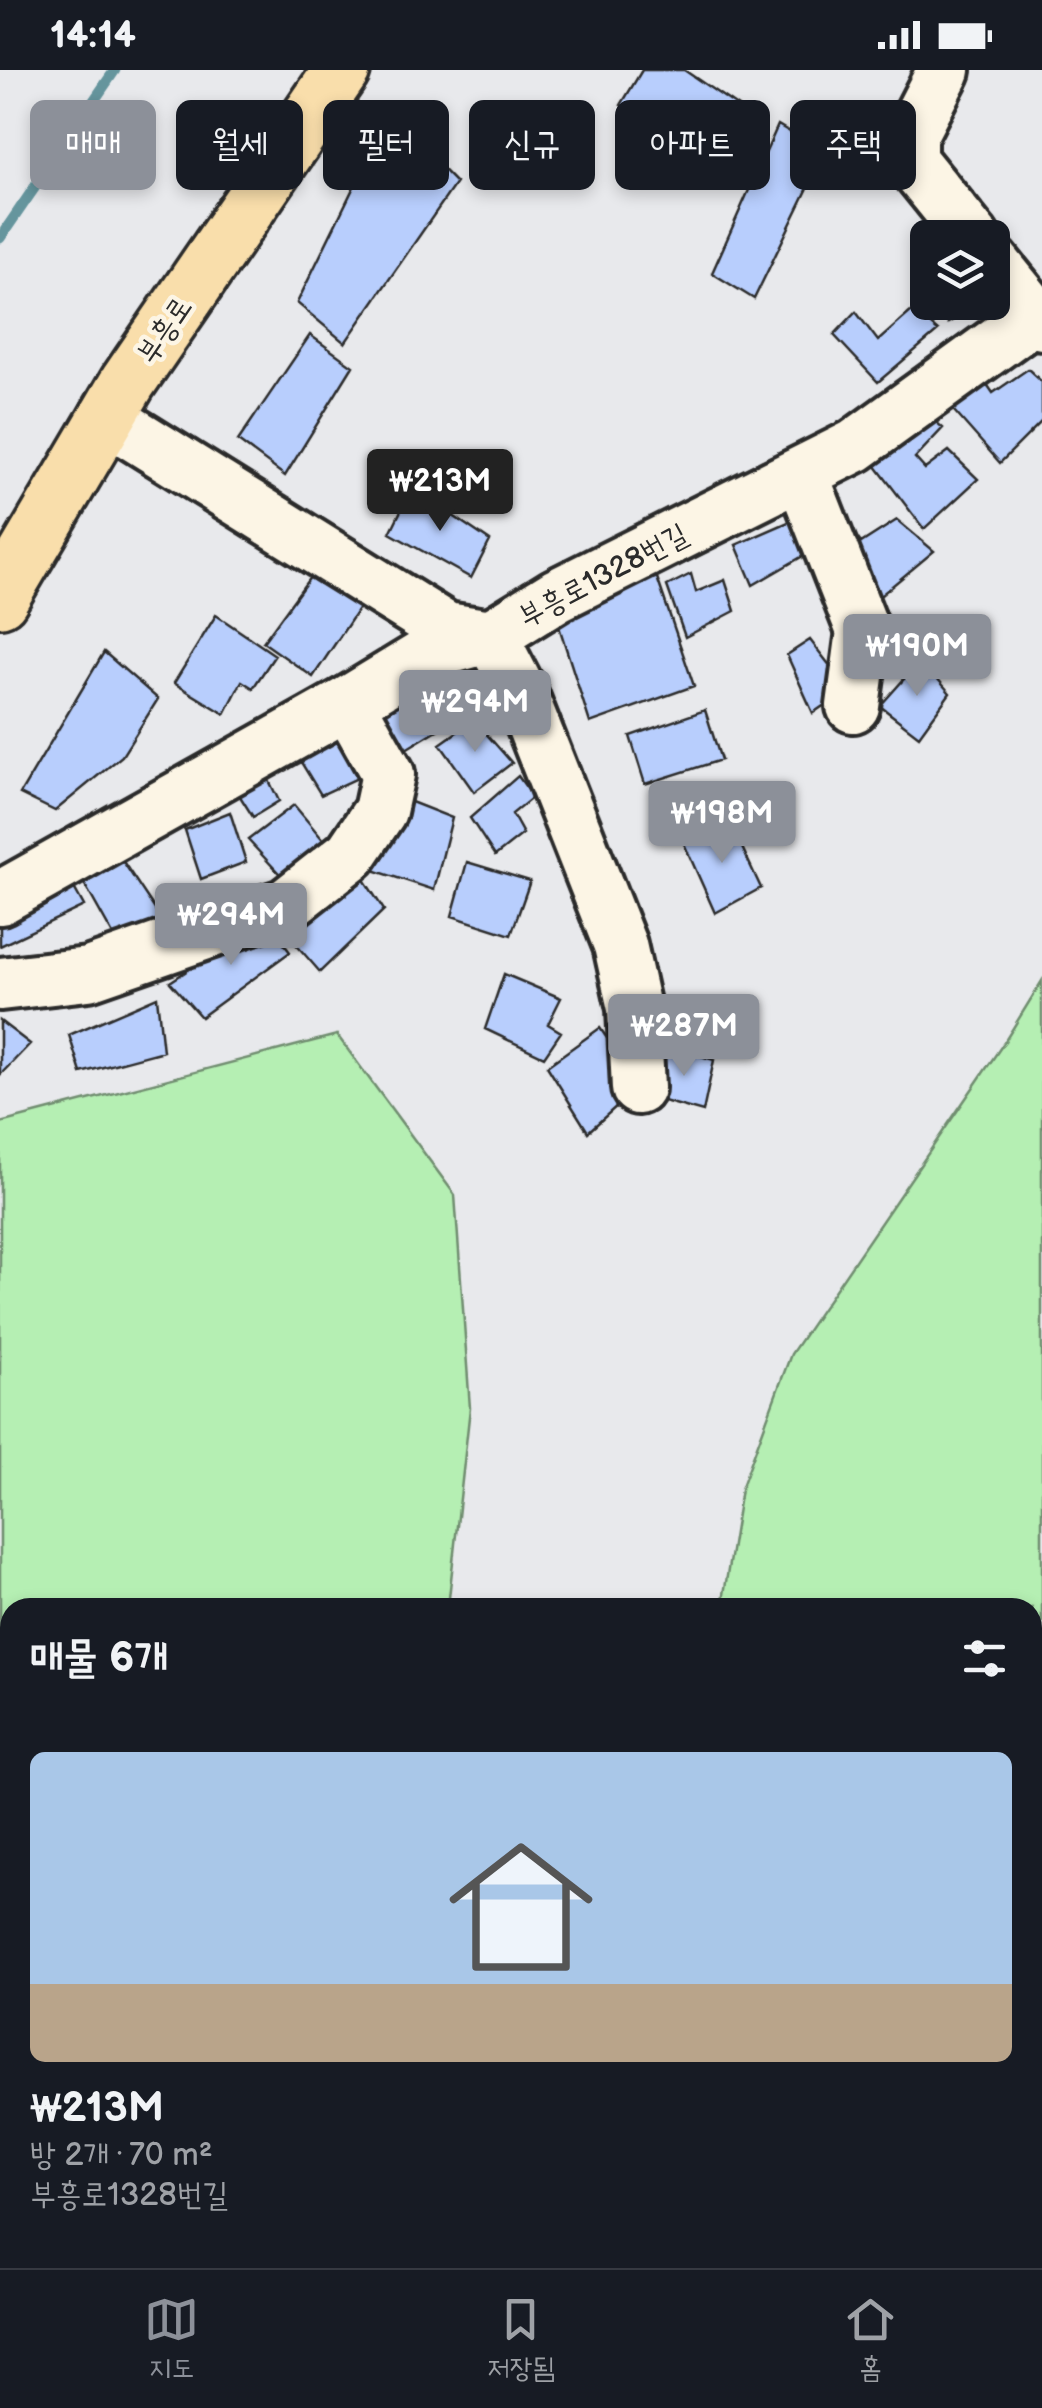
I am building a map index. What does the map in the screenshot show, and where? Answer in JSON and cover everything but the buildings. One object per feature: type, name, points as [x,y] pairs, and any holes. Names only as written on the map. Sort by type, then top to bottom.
[{"type":"main road","name":"부흥로","points":[[0,599],[106,417],[342,70]]},
{"type":"street","points":[[944,70],[910,136],[910,160],[958,220]]},
{"type":"street","name":"부흥로1328번길","points":[[0,898],[348,704],[430,653],[492,636],[557,595],[855,446],[1039,319],[1010,283]]},
{"type":"street","points":[[106,417],[446,629],[492,636],[520,692],[620,945],[634,1008],[638,1088]]},
{"type":"street","points":[[800,473],[863,631],[853,706]]},
{"type":"street","points":[[0,984],[88,974],[286,904],[351,854],[380,811],[388,774],[348,704]]},
{"type":"green space","points":[[1042,981],[1042,1598],[723,1598],[741,1489],[791,1354]]},
{"type":"green space","points":[[337,1035],[455,1195],[470,1408],[449,1598],[0,1598],[0,1123]]},
{"type":"waterway","points":[[0,238],[115,70]]}]
